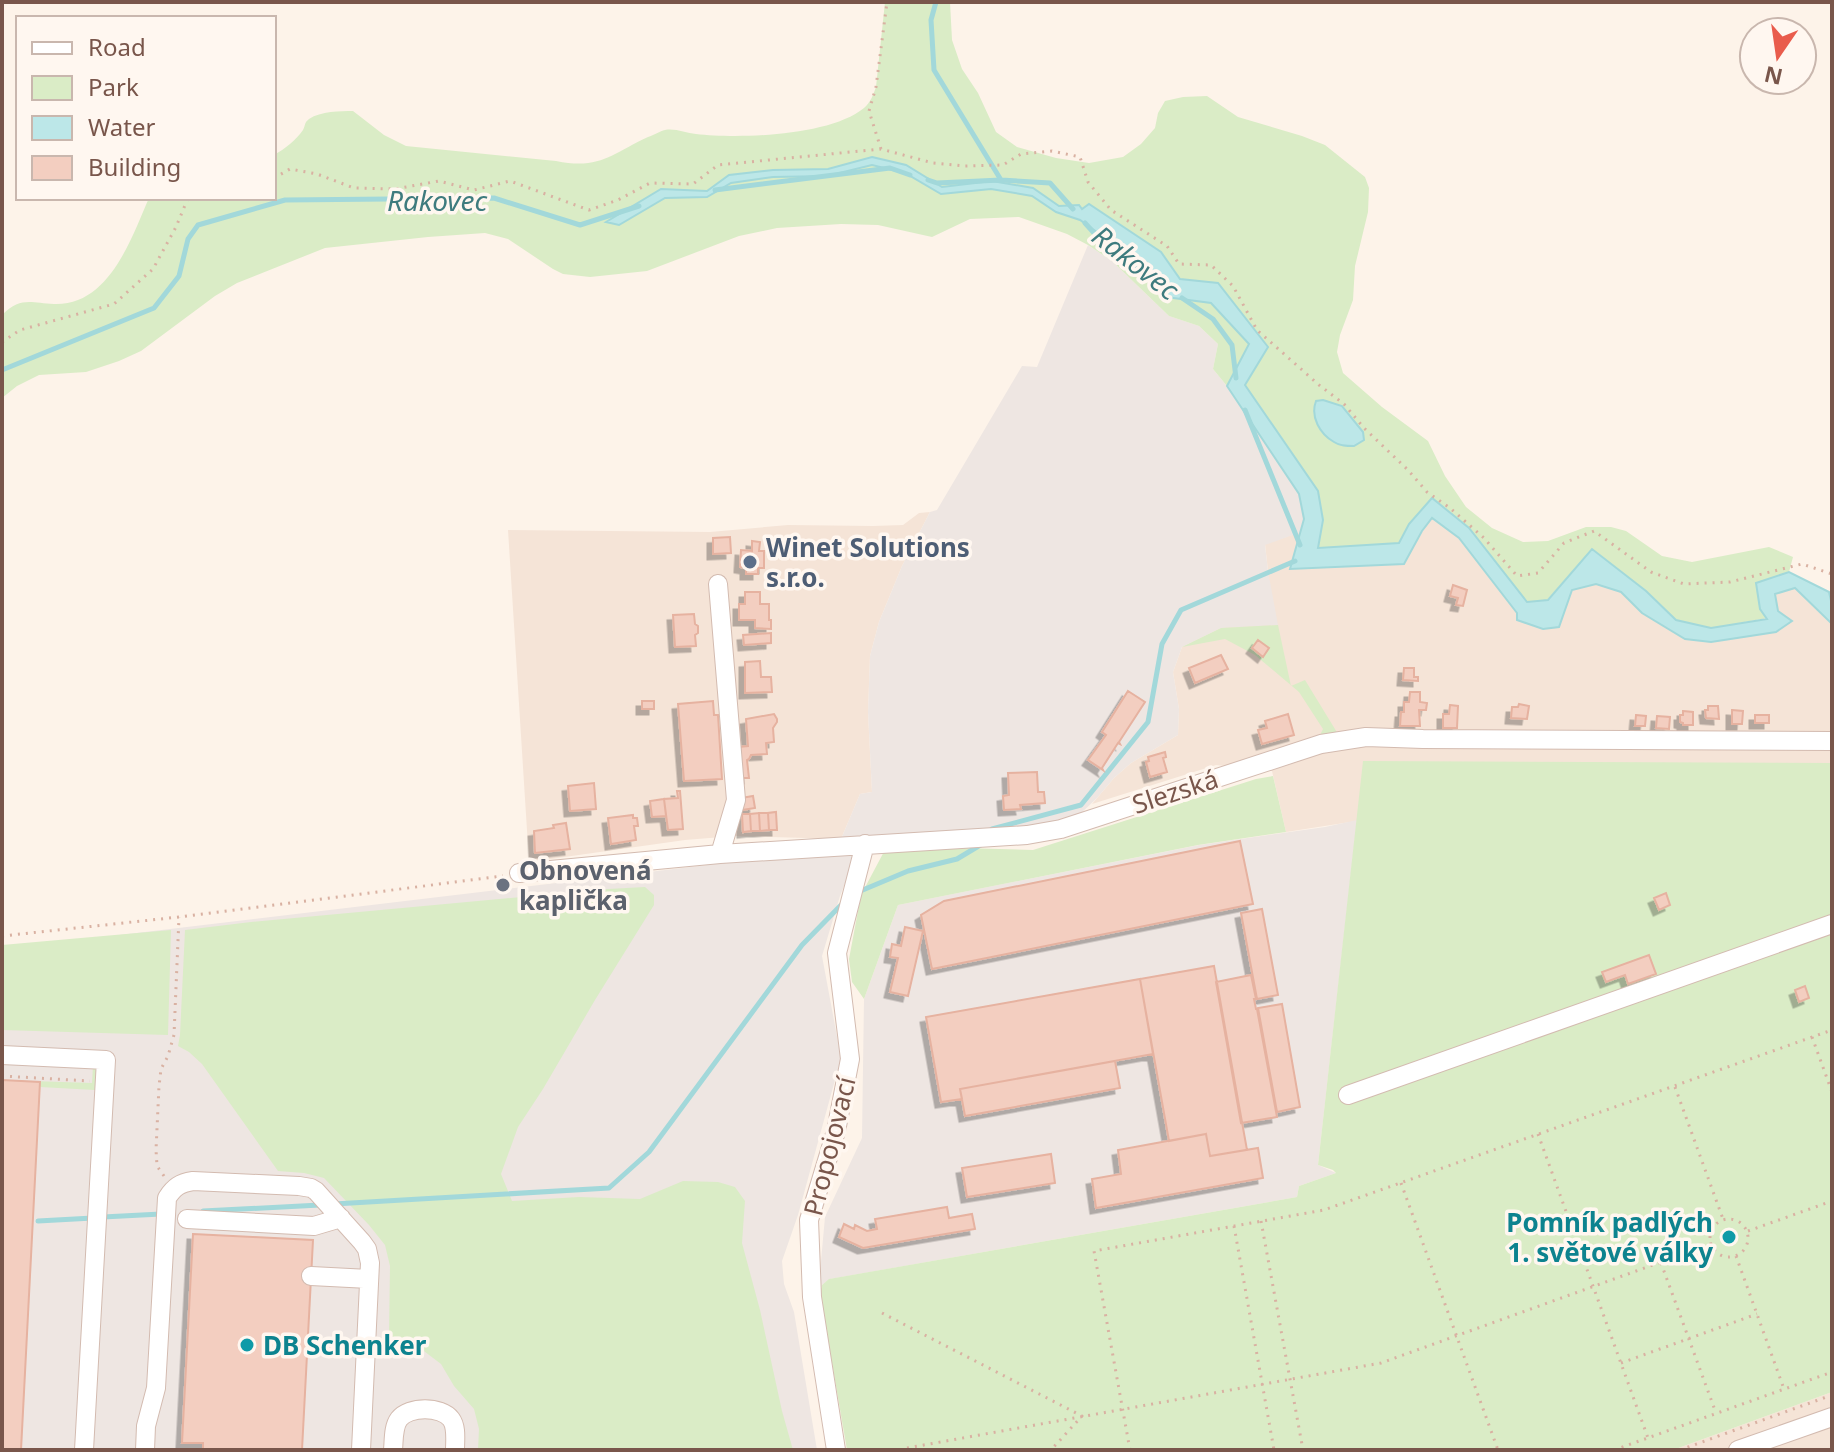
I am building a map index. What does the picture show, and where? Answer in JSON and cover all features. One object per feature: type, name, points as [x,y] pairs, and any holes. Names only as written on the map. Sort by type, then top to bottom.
[{"type":"street","points":[[718,584],[736,800],[720,854]]},
{"type":"street","name":"Slezská","points":[[519,873],[720,854],[1027,835],[1061,829],[1321,744],[1366,737],[1832,741]]},
{"type":"street","name":"Propojovací","points":[[836,1450],[812,1297],[809,1220],[836,1131],[850,1059],[837,953],[865,844]]},
{"type":"street","points":[[1348,1095],[1832,924]]},
{"type":"street","points":[[2,1055],[106,1060],[84,1450]]},
{"type":"street","points":[[145,1450],[146,1426],[156,1388],[167,1198],[182,1183],[193,1181],[305,1187],[316,1191],[367,1249],[370,1263],[361,1450]]},
{"type":"street","points":[[187,1219],[314,1226],[341,1218]]},
{"type":"street","points":[[311,1276],[369,1279]]},
{"type":"street","points":[[393,1450],[399,1418],[406,1412],[419,1410],[442,1413],[451,1418],[455,1429],[455,1450]]},
{"type":"street","points":[[1738,1450],[1832,1417]]},
{"type":"path","points":[[881,149],[869,111],[876,87],[887,2]]},
{"type":"path","points":[[276,177],[290,169],[317,174],[354,188],[395,189],[439,181],[474,190],[510,181],[589,210],[618,200],[650,183],[693,184],[718,165],[881,149],[933,163],[977,165],[1003,165],[1021,154],[1052,151],[1080,157],[1088,182],[1111,210],[1167,246],[1179,264],[1211,265],[1233,286],[1257,330],[1344,404],[1427,492],[1484,538],[1517,576],[1538,573],[1564,543],[1594,531],[1651,572],[1684,584],[1730,582],[1802,564],[1832,574]]},
{"type":"path","points":[[2,342],[20,330],[114,304],[153,269],[187,200]]},
{"type":"path","points":[[2,936],[179,917],[519,873]]},
{"type":"path","points":[[173,1189],[157,1166],[156,1150],[161,1069],[174,1035],[179,917]]},
{"type":"path","points":[[1130,1450],[1094,1251],[1324,1210],[1832,1030]]},
{"type":"path","points":[[1812,1037],[1832,1092]]},
{"type":"path","points":[[2,1076],[92,1081]]},
{"type":"path","points":[[1674,1086],[1723,1219]]},
{"type":"path","points":[[1538,1134],[1648,1438]]},
{"type":"path","points":[[1401,1182],[1498,1450]]},
{"type":"path","points":[[1748,1231],[1832,1201]]},
{"type":"path","points":[[1723,1219],[1738,1220],[1748,1231],[1747,1246],[1736,1256],[1721,1255],[1711,1244],[1712,1230],[1723,1219]]},
{"type":"path","points":[[1261,1221],[1303,1450]]},
{"type":"path","points":[[1234,1226],[1274,1450]]},
{"type":"path","points":[[907,1448],[1381,1363],[1711,1244]]},
{"type":"path","points":[[1736,1256],[1784,1389]]},
{"type":"path","points":[[1661,1262],[1716,1413]]},
{"type":"path","points":[[882,1313],[1082,1416]]},
{"type":"path","points":[[1621,1363],[1757,1314]]},
{"type":"path","points":[[1614,1450],[1832,1372]]},
{"type":"path","points":[[1680,1450],[1832,1395]]},
{"type":"path","points":[[1051,1450],[1082,1416]]},
{"type":"shaded area","points":[[1088,245],[1112,261],[1169,316],[1199,326],[1218,344],[1213,369],[1299,494],[1304,519],[1301,532],[1265,545],[1278,625],[1221,628],[1182,647],[1173,672],[1179,709],[1178,735],[1131,763],[1078,816],[1059,826],[841,839],[860,794],[872,792],[868,712],[870,656],[879,622],[902,566],[930,512],[937,510],[1022,366],[1037,367]]},
{"type":"shaded area","points":[[930,512],[902,566],[879,622],[870,656],[868,712],[872,792],[860,794],[841,839],[734,836],[529,862],[508,530],[710,532],[788,525],[903,525],[919,513]]},
{"type":"shaded area","points":[[1431,518],[1459,538],[1517,613],[1517,620],[1543,629],[1559,627],[1572,590],[1596,584],[1621,592],[1642,613],[1711,642],[1776,632],[1778,611],[1775,594],[1795,588],[1832,624],[1832,994],[1357,821],[1286,832],[1272,771],[1216,765],[1092,804],[1131,763],[1178,735],[1179,709],[1173,672],[1182,647],[1221,628],[1268,571],[1265,544],[1301,532],[1291,569],[1403,564]]},
{"type":"shaded area","points":[[1357,820],[1318,1165],[1336,1173],[1299,1186],[1297,1197],[830,1279],[822,1285],[820,1293],[825,1217],[862,1138],[864,999],[898,905],[1199,845]]},
{"type":"shaded area","points":[[859,847],[822,956],[841,1058],[798,1215],[782,1261],[784,1284],[794,1312],[817,1450],[2,1450],[2,949]]},
{"type":"shaded area","points":[[1832,1392],[1832,1450],[1673,1450],[1791,1407]]},
{"type":"green space","points":[[885,2],[950,2],[952,40],[962,69],[978,93],[996,132],[1017,147],[1089,163],[1123,157],[1141,144],[1155,128],[1165,101],[1207,96],[1238,117],[1325,145],[1365,177],[1369,188],[1368,212],[1355,266],[1353,300],[1337,352],[1343,373],[1428,441],[1445,476],[1466,507],[1492,528],[1523,542],[1548,541],[1586,527],[1611,527],[1626,531],[1662,556],[1692,562],[1769,547],[1793,557],[1789,572],[1756,583],[1767,618],[1711,628],[1676,620],[1646,591],[1592,549],[1547,600],[1527,602],[1469,528],[1432,499],[1409,524],[1399,543],[1318,548],[1323,520],[1318,491],[1245,385],[1268,347],[1180,279],[1161,252],[1079,205],[1059,206],[1033,188],[992,181],[942,187],[906,165],[872,157],[828,169],[729,175],[707,191],[661,189],[607,222],[619,225],[665,198],[707,197],[730,183],[773,177],[827,176],[872,165],[905,173],[941,194],[991,189],[1032,196],[1056,212],[1080,220],[1145,267],[1166,297],[1211,303],[1249,344],[1227,386],[1213,369],[1218,344],[1199,326],[1169,316],[1112,261],[1088,245],[1019,217],[970,219],[932,237],[878,225],[777,228],[739,236],[647,271],[590,277],[563,274],[508,239],[485,233],[325,248],[237,283],[141,351],[86,372],[39,375],[2,398],[2,315],[21,303],[73,302],[90,294],[103,282],[126,250],[148,200],[276,200],[276,154],[294,141],[306,122],[314,116],[353,111],[384,135],[406,146],[584,163],[605,159],[665,130],[736,136],[783,133],[829,125],[864,108],[876,87]]},
{"type":"green space","points":[[1278,625],[1291,685],[1255,655],[1225,639],[1182,647],[1221,628]]},
{"type":"green space","points":[[1305,680],[1338,734],[1319,737],[1323,729],[1292,686]]},
{"type":"green space","points":[[1363,761],[1832,763],[1832,1392],[1673,1450],[847,1450],[820,1293],[822,1285],[829,1279],[1297,1197],[1299,1186],[1336,1173],[1318,1165]]},
{"type":"green space","points":[[1273,776],[1286,832],[1198,845],[898,905],[864,999],[852,982],[849,959],[861,895],[887,846],[1033,850]]},
{"type":"green space","points":[[645,887],[654,895],[654,905],[518,1127],[501,1174],[512,1201],[579,1197],[640,1199],[683,1181],[718,1182],[735,1187],[745,1201],[742,1243],[793,1450],[478,1450],[479,1429],[474,1409],[454,1386],[441,1364],[412,1342],[389,1338],[390,1266],[385,1245],[324,1178],[278,1171],[202,1064],[178,1046],[185,930]]},
{"type":"green space","points":[[171,930],[168,1035],[2,1030],[2,945]]},
{"type":"green space","points":[[93,1066],[96,1070],[95,1090],[40,1087],[39,1082],[2,1080],[92,1083]]},
{"type":"water","points":[[872,157],[906,165],[942,187],[992,181],[1033,188],[1059,206],[1079,205],[1082,209],[1089,204],[1161,252],[1180,279],[1218,283],[1268,347],[1245,385],[1318,491],[1323,520],[1318,548],[1399,543],[1409,524],[1432,498],[1469,528],[1527,602],[1548,600],[1592,549],[1646,591],[1676,620],[1711,628],[1767,619],[1760,609],[1756,583],[1789,572],[1829,592],[1832,624],[1795,588],[1775,594],[1778,611],[1792,621],[1776,632],[1711,642],[1685,639],[1642,613],[1621,592],[1596,584],[1572,590],[1559,627],[1543,629],[1517,620],[1517,613],[1459,538],[1432,518],[1404,564],[1290,569],[1304,519],[1299,494],[1227,386],[1249,344],[1211,303],[1166,297],[1145,267],[1080,220],[1056,212],[1032,196],[991,189],[941,194],[905,173],[872,165],[827,176],[773,177],[731,183],[707,197],[665,198],[619,225],[606,222],[661,189],[707,191],[729,175],[828,169]]},
{"type":"water","points":[[1316,401],[1342,406],[1363,432],[1364,440],[1354,446],[1344,446],[1329,439],[1314,413]]},
{"type":"building","points":[[730,537],[731,553],[713,554],[713,538]]},
{"type":"building","points":[[752,541],[760,542],[759,551],[764,551],[764,568],[758,568],[758,574],[746,574],[746,568],[740,567],[741,550],[752,551]]},
{"type":"building","points":[[1453,585],[1467,590],[1463,606],[1456,605],[1458,598],[1450,596]]},
{"type":"building","points":[[745,592],[760,592],[760,604],[769,604],[771,629],[755,628],[755,620],[739,620],[739,604],[745,604]]},
{"type":"building","points":[[694,614],[698,626],[696,646],[675,647],[673,615]]},
{"type":"building","points":[[771,633],[771,643],[744,645],[743,635]]},
{"type":"building","points":[[1258,640],[1269,648],[1263,657],[1252,648]]},
{"type":"building","points":[[1221,655],[1228,669],[1195,683],[1189,668]]},
{"type":"building","points":[[760,661],[761,677],[771,677],[772,692],[745,693],[745,662]]},
{"type":"building","points":[[1404,668],[1414,668],[1414,677],[1418,677],[1418,681],[1403,680]]},
{"type":"building","points":[[1128,691],[1145,702],[1103,770],[1088,760],[1106,735],[1102,732]]},
{"type":"building","points":[[1410,692],[1420,692],[1420,702],[1427,703],[1426,710],[1419,710],[1420,726],[1400,726],[1401,712],[1404,712],[1404,702],[1409,702]]},
{"type":"building","points":[[642,701],[654,701],[654,709],[642,709]]},
{"type":"building","points":[[713,701],[714,715],[718,715],[722,779],[684,781],[678,704]]},
{"type":"building","points":[[1519,704],[1529,706],[1527,719],[1511,718],[1512,707]]},
{"type":"building","points":[[1450,705],[1458,706],[1457,728],[1443,728],[1443,714],[1449,714]]},
{"type":"building","points":[[1708,706],[1718,706],[1719,719],[1706,718]]},
{"type":"building","points":[[1732,710],[1743,711],[1742,724],[1732,724]]},
{"type":"building","points":[[1683,711],[1693,712],[1693,725],[1680,722]]},
{"type":"building","points":[[774,714],[777,722],[773,728],[774,742],[766,743],[767,754],[751,755],[747,760],[749,778],[740,778],[738,747],[748,746],[746,719]]},
{"type":"building","points":[[1288,714],[1294,735],[1262,744],[1258,730],[1267,728],[1265,721]]},
{"type":"building","points":[[1636,715],[1646,716],[1645,726],[1635,726]]},
{"type":"building","points":[[1755,715],[1769,715],[1769,723],[1755,723]]},
{"type":"building","points":[[1657,716],[1670,717],[1669,729],[1656,728]]},
{"type":"building","points":[[1165,752],[1166,757],[1163,758],[1167,772],[1150,777],[1146,762],[1149,761],[1148,757]]},
{"type":"building","points":[[1037,772],[1038,792],[1044,792],[1045,803],[1004,810],[1003,796],[1009,795],[1008,773]]},
{"type":"building","points":[[594,783],[596,809],[570,811],[568,786]]},
{"type":"building","points":[[677,791],[680,791],[683,829],[668,830],[664,799],[678,798]]},
{"type":"building","points":[[753,796],[755,808],[742,810],[741,798]]},
{"type":"building","points":[[664,799],[666,816],[652,817],[650,801]]},
{"type":"building","points":[[776,812],[777,830],[769,830],[768,813]]},
{"type":"building","points":[[759,813],[760,831],[751,831],[750,814]]},
{"type":"building","points":[[759,813],[768,813],[769,830],[760,831]]},
{"type":"building","points":[[742,814],[750,814],[751,831],[743,832]]},
{"type":"building","points":[[633,815],[637,818],[638,826],[634,826],[636,840],[611,844],[608,818]]},
{"type":"building","points":[[566,823],[570,849],[535,853],[534,831]]},
{"type":"building","points":[[1240,841],[1253,904],[932,969],[921,915],[944,901]]},
{"type":"building","points":[[1666,893],[1670,905],[1659,910],[1654,898]]},
{"type":"building","points":[[1262,909],[1278,995],[1257,999],[1241,913]]},
{"type":"building","points":[[905,927],[923,931],[908,996],[890,992],[898,958],[890,957],[892,944],[901,946]]},
{"type":"building","points":[[1649,955],[1656,974],[1628,984],[1625,975],[1606,982],[1602,972]]},
{"type":"building","points":[[1214,966],[1247,1150],[1210,1156],[1206,1134],[1169,1141],[1140,979]]},
{"type":"building","points":[[1251,975],[1277,1117],[1241,1123],[1216,982]]},
{"type":"building","points":[[1140,979],[1153,1054],[960,1089],[962,1099],[941,1102],[926,1017]]},
{"type":"building","points":[[1805,986],[1809,998],[1799,1002],[1795,990]]},
{"type":"building","points":[[1282,1004],[1300,1107],[1277,1112],[1258,1008]]},
{"type":"building","points":[[1115,1061],[1120,1088],[965,1116],[960,1089]]},
{"type":"building","points":[[2,1080],[40,1082],[21,1450],[2,1450]]},
{"type":"building","points":[[1206,1134],[1210,1156],[1258,1148],[1263,1178],[1096,1208],[1092,1179],[1121,1174],[1118,1150]]},
{"type":"building","points":[[1051,1154],[1055,1183],[967,1197],[962,1168]]},
{"type":"building","points":[[947,1207],[949,1218],[972,1214],[975,1229],[863,1248],[839,1237],[844,1224],[867,1231],[877,1229],[875,1219]]},
{"type":"building","name":"DB Schenker","points":[[193,1234],[313,1240],[302,1450],[203,1450],[203,1443],[182,1443]]},
{"type":"waterway","points":[[936,2],[931,20],[934,70],[1001,180]]},
{"type":"waterway","name":"Rakovec","points":[[715,190],[890,168],[910,175]]},
{"type":"waterway","name":"Rakovec","points":[[928,180],[937,183],[1001,180],[1050,183],[1073,209]]},
{"type":"waterway","name":"Rakovec","points":[[2,370],[154,308],[179,276],[188,239],[198,225],[285,200],[494,198],[580,225],[639,206]]},
{"type":"waterway","name":"Rakovec","points":[[1085,223],[1104,244],[1158,281]]},
{"type":"waterway","name":"Rakovec","points":[[1182,298],[1213,319],[1232,345],[1236,378]]},
{"type":"waterway","name":"Rakovec","points":[[1245,410],[1300,545]]},
{"type":"waterway","points":[[992,829],[1081,805],[1148,722],[1162,644],[1181,610],[1295,561]]},
{"type":"waterway","points":[[858,892],[908,871],[957,859],[982,844]]},
{"type":"waterway","points":[[334,1204],[609,1188],[649,1152],[802,945],[844,902]]},
{"type":"waterway","points":[[203,1211],[320,1205]]},
{"type":"waterway","points":[[103,1217],[161,1214]]},
{"type":"waterway","points":[[38,1221],[93,1218]]},
{"type":"place","name":"Winet Solutions s.r.o.","points":[[750,562]]},
{"type":"place","name":"Obnovená kaplička","points":[[503,885]]},
{"type":"place","name":"Pomník padlých 1. světové války","points":[[1729,1237]]},
{"type":"place","name":"DB Schenker","points":[[247,1345]]}]
